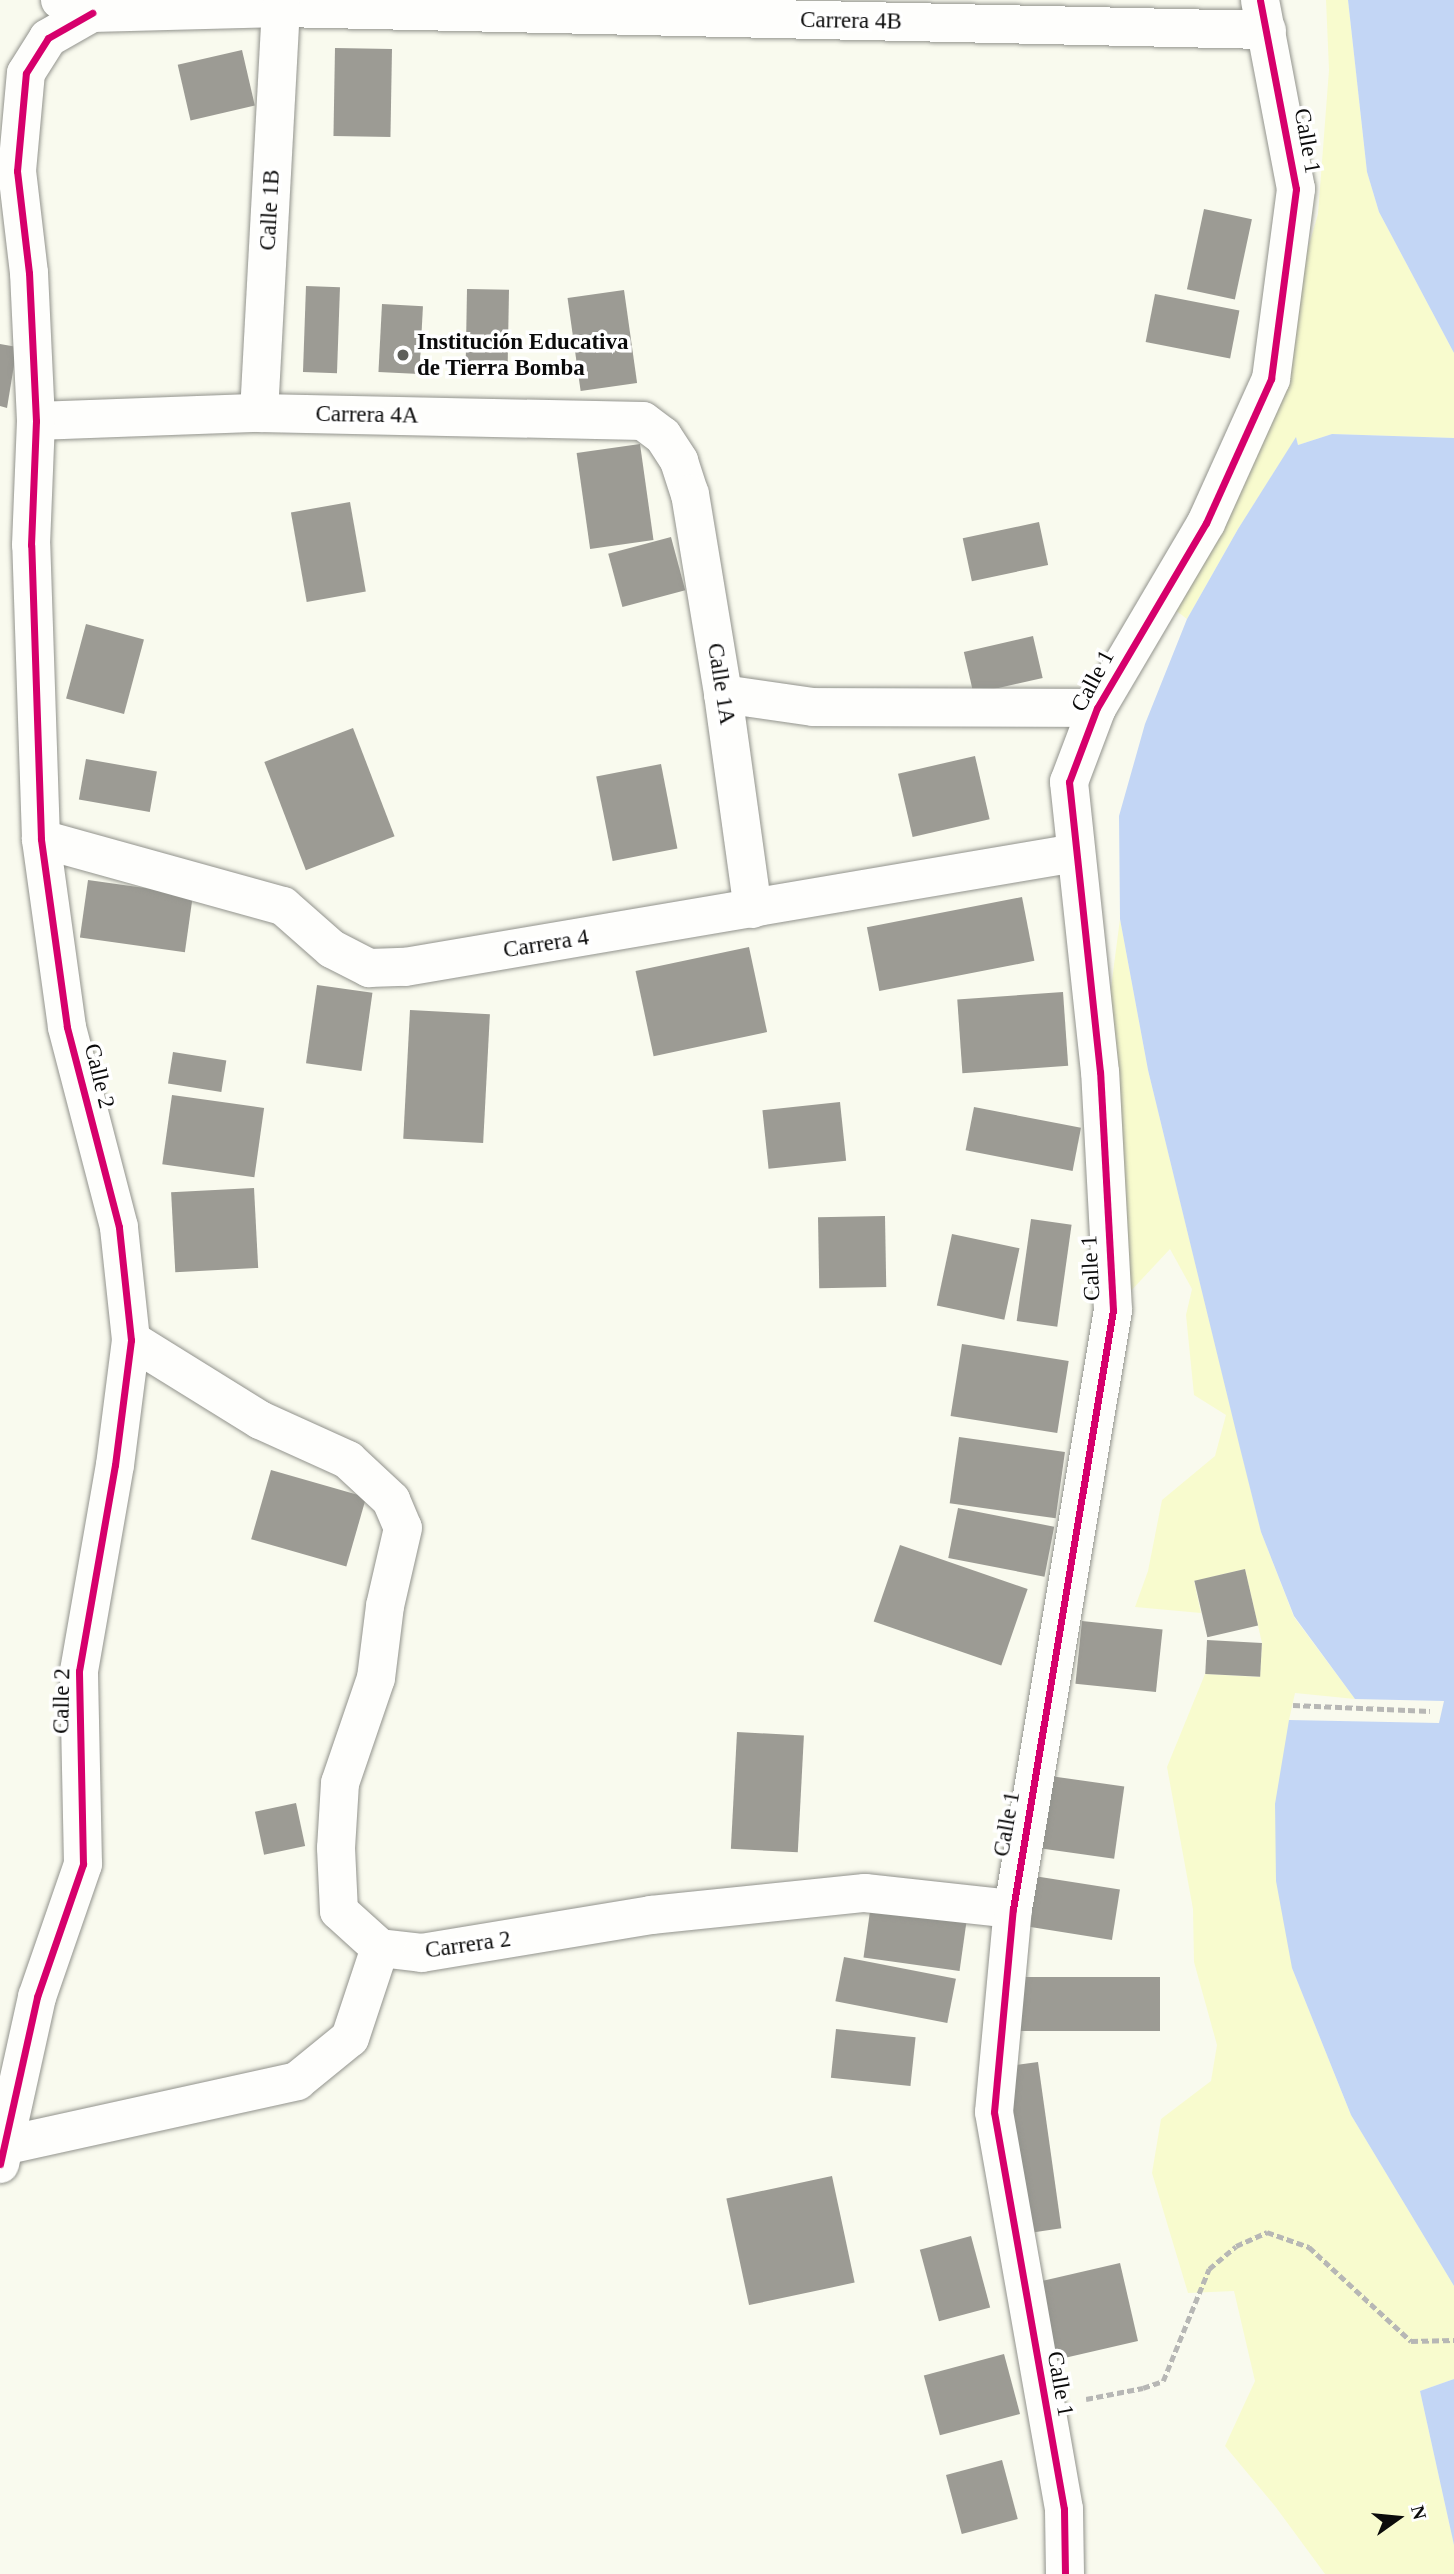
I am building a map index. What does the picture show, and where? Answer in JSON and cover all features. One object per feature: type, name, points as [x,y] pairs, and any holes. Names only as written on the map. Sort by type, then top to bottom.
[{"type":"street","name":"Carrera 4B","points":[[76,7],[1264,15]]},
{"type":"street","name":"Calle 2","points":[[3,2155],[37,1997],[83,1864],[79,1671],[116,1465],[131,1340],[119,1227],[67,1027],[41,839],[31,545],[36,421],[29,273],[18,171],[13,78],[76,7]]},
{"type":"street","name":"Calle 1B","points":[[259,413],[281,8]]},
{"type":"street","name":"Calle 1","points":[[1065,2574],[1064,2509],[994,2112],[1013,1909],[1113,1310],[1100,1072],[1069,782],[1097,708],[1206,523],[1271,379],[1296,189],[1264,15]]},
{"type":"street","name":"Carrera 4A","points":[[36,421],[259,413],[643,421],[663,436],[680,461]]},
{"type":"street","name":"Calle 1A","points":[[680,461],[690,494],[723,694],[753,909]]},
{"type":"street","points":[[723,694],[813,707],[1097,708]]},
{"type":"street","name":"Carrera 4","points":[[41,839],[283,906],[332,949],[369,968],[405,967],[1075,853]]},
{"type":"street","points":[[3,2155],[297,2081],[350,2038],[380,1948],[339,1911],[336,1848],[340,1783],[376,1678],[385,1606],[403,1528],[391,1500],[348,1460],[260,1420],[131,1340]]},
{"type":"street","name":"Carrera 2","points":[[380,1948],[422,1953],[651,1915],[865,1893],[1013,1909]]},
{"type":"path","points":[[1293,1705],[1430,1711]]},
{"type":"path","points":[[1044,2406],[1143,2388],[1163,2381],[1209,2269],[1236,2246],[1267,2232],[1309,2247],[1411,2341],[1454,2340]]},
{"type":"sand","points":[[1326,0],[1348,0],[1367,172],[1379,212],[1454,353],[1454,438],[1332,434],[1298,445],[1296,438],[1238,529],[1187,619],[1149,590],[1281,340],[1318,214],[1329,70]]},
{"type":"sand","points":[[1120,919],[1148,1070],[1261,1532],[1294,1617],[1355,1699],[1295,1693],[1289,1720],[1292,1968],[1351,2115],[1454,2286],[1454,2379],[1420,2391],[1454,2545],[1454,2574],[1325,2574],[1275,2506],[1225,2446],[1255,2381],[1234,2291],[1188,2293],[1152,2173],[1161,2119],[1211,2081],[1217,2045],[1194,1962],[1193,1909],[1167,1767],[1205,1674],[1260,1677],[1262,1643],[1245,1569],[1194,1581],[1201,1613],[1135,1607],[1148,1571],[1162,1500],[1215,1456],[1226,1415],[1194,1395],[1186,1315],[1192,1289],[1170,1249],[1113,1310],[1100,1072]]},
{"type":"water","points":[[1348,0],[1454,0],[1454,353],[1379,212],[1367,172]]},
{"type":"water","points":[[1332,434],[1454,438],[1454,2286],[1351,2115],[1292,1968],[1276,1881],[1275,1804],[1289,1720],[1439,1723],[1444,1701],[1355,1699],[1294,1616],[1261,1532],[1240,1448],[1148,1070],[1120,919],[1119,816],[1145,724],[1187,619],[1238,529],[1296,437],[1298,445]]},
{"type":"water","points":[[1454,2379],[1454,2545],[1420,2391]]},
{"type":"building","points":[[335,48],[392,49],[390,137],[333,136]]},
{"type":"building","points":[[242,50],[255,106],[191,120],[178,65]]},
{"type":"building","points":[[1204,209],[1252,219],[1235,299],[1187,289]]},
{"type":"building","points":[[306,286],[340,287],[337,373],[303,372]]},
{"type":"building","points":[[467,289],[509,290],[508,368],[466,367]]},
{"type":"building","points":[[624,290],[637,383],[581,391],[568,298]]},
{"type":"building","points":[[1155,294],[1239,310],[1230,359],[1146,342]]},
{"type":"building","points":[[382,304],[423,306],[419,374],[378,372]]},
{"type":"building","points":[[0,344],[17,347],[7,408],[0,406]]},
{"type":"building","points":[[640,444],[653,540],[590,549],[577,453]]},
{"type":"building","points":[[350,502],[366,592],[307,602],[291,512]]},
{"type":"building","points":[[1039,522],[1048,565],[972,581],[963,538]]},
{"type":"building","points":[[671,537],[685,590],[622,607],[608,554]]},
{"type":"building","points":[[86,624],[144,640],[124,714],[66,698]]},
{"type":"building","points":[[1033,636],[1043,678],[973,694],[964,652]]},
{"type":"building","points":[[353,728],[395,836],[306,870],[264,762]]},
{"type":"building","points":[[975,756],[990,819],[913,837],[898,774]]},
{"type":"building","points":[[86,759],[157,772],[150,812],[79,799]]},
{"type":"building","points":[[661,764],[677,848],[613,861],[596,777]]},
{"type":"building","points":[[88,880],[193,895],[185,952],[80,937]]},
{"type":"building","points":[[1022,897],[1034,961],[879,991],[867,927]]},
{"type":"building","points":[[749,947],[767,1032],[654,1056],[636,971]]},
{"type":"building","points":[[317,985],[372,993],[361,1071],[306,1063]]},
{"type":"building","points":[[1063,992],[1068,1066],[962,1073],[957,999]]},
{"type":"building","points":[[410,1010],[490,1014],[483,1143],[403,1139]]},
{"type":"building","points":[[173,1052],[226,1060],[221,1092],[168,1084]]},
{"type":"building","points":[[172,1095],[264,1108],[254,1177],[162,1164]]},
{"type":"building","points":[[840,1102],[846,1161],[769,1169],[762,1110]]},
{"type":"building","points":[[974,1107],[1081,1128],[1073,1171],[966,1150]]},
{"type":"building","points":[[254,1188],[258,1268],[175,1272],[171,1192]]},
{"type":"building","points":[[885,1216],[886,1287],[819,1288],[818,1217]]},
{"type":"building","points":[[1031,1219],[1072,1225],[1057,1327],[1017,1321]]},
{"type":"building","points":[[952,1234],[1019,1248],[1004,1320],[937,1305]]},
{"type":"building","points":[[962,1344],[1069,1361],[1057,1433],[951,1416]]},
{"type":"building","points":[[959,1437],[1065,1452],[1056,1518],[950,1503]]},
{"type":"building","points":[[271,1470],[366,1497],[346,1566],[251,1539]]},
{"type":"building","points":[[958,1508],[1054,1527],[1044,1577],[948,1558]]},
{"type":"building","points":[[900,1545],[1028,1589],[1001,1666],[874,1622]]},
{"type":"building","points":[[1245,1569],[1258,1626],[1207,1637],[1194,1581]]},
{"type":"building","points":[[1082,1621],[1163,1629],[1156,1692],[1075,1684]]},
{"type":"building","points":[[1207,1640],[1262,1643],[1260,1677],[1205,1674]]},
{"type":"building","points":[[737,1732],[804,1736],[798,1852],[731,1849]]},
{"type":"building","points":[[1050,1776],[1124,1786],[1114,1859],[1040,1848]]},
{"type":"building","points":[[296,1803],[305,1846],[264,1855],[255,1812]]},
{"type":"building","points":[[1034,1876],[1120,1890],[1112,1940],[1026,1926]]},
{"type":"building","points":[[871,1904],[967,1917],[960,1971],[863,1957]]},
{"type":"building","points":[[844,1957],[956,1979],[947,2023],[835,2001]]},
{"type":"building","points":[[1007,1977],[1160,1977],[1160,2031],[1007,2031]]},
{"type":"building","points":[[836,2029],[916,2037],[910,2086],[831,2078]]},
{"type":"building","points":[[1038,2062],[1061,2228],[1026,2233],[1002,2067]]},
{"type":"building","points":[[832,2176],[855,2283],[749,2305],[726,2198]]},
{"type":"building","points":[[971,2236],[990,2307],[939,2321],[920,2250]]},
{"type":"building","points":[[1120,2263],[1138,2341],[1050,2361],[1032,2283]]},
{"type":"building","points":[[1004,2354],[1020,2414],[940,2435],[924,2375]]},
{"type":"building","points":[[1002,2460],[1018,2519],[962,2534],[946,2475]]},
{"type":"cycle path","points":[[1065,2574],[1064,2509],[994,2112],[1013,1909],[1113,1310],[1100,1072],[1069,782],[1097,708],[1206,523],[1271,379],[1296,189],[1260,0]]},
{"type":"cycle path","points":[[0,2164],[37,1997],[83,1864],[79,1671],[115,1465],[131,1340],[119,1227],[67,1027],[41,839],[31,545],[36,421],[29,273],[17,171],[26,73],[48,38],[92,13]]},
{"type":"place","name":"Institución Educativa de Tierra Bomba","points":[[403,355]]}]
